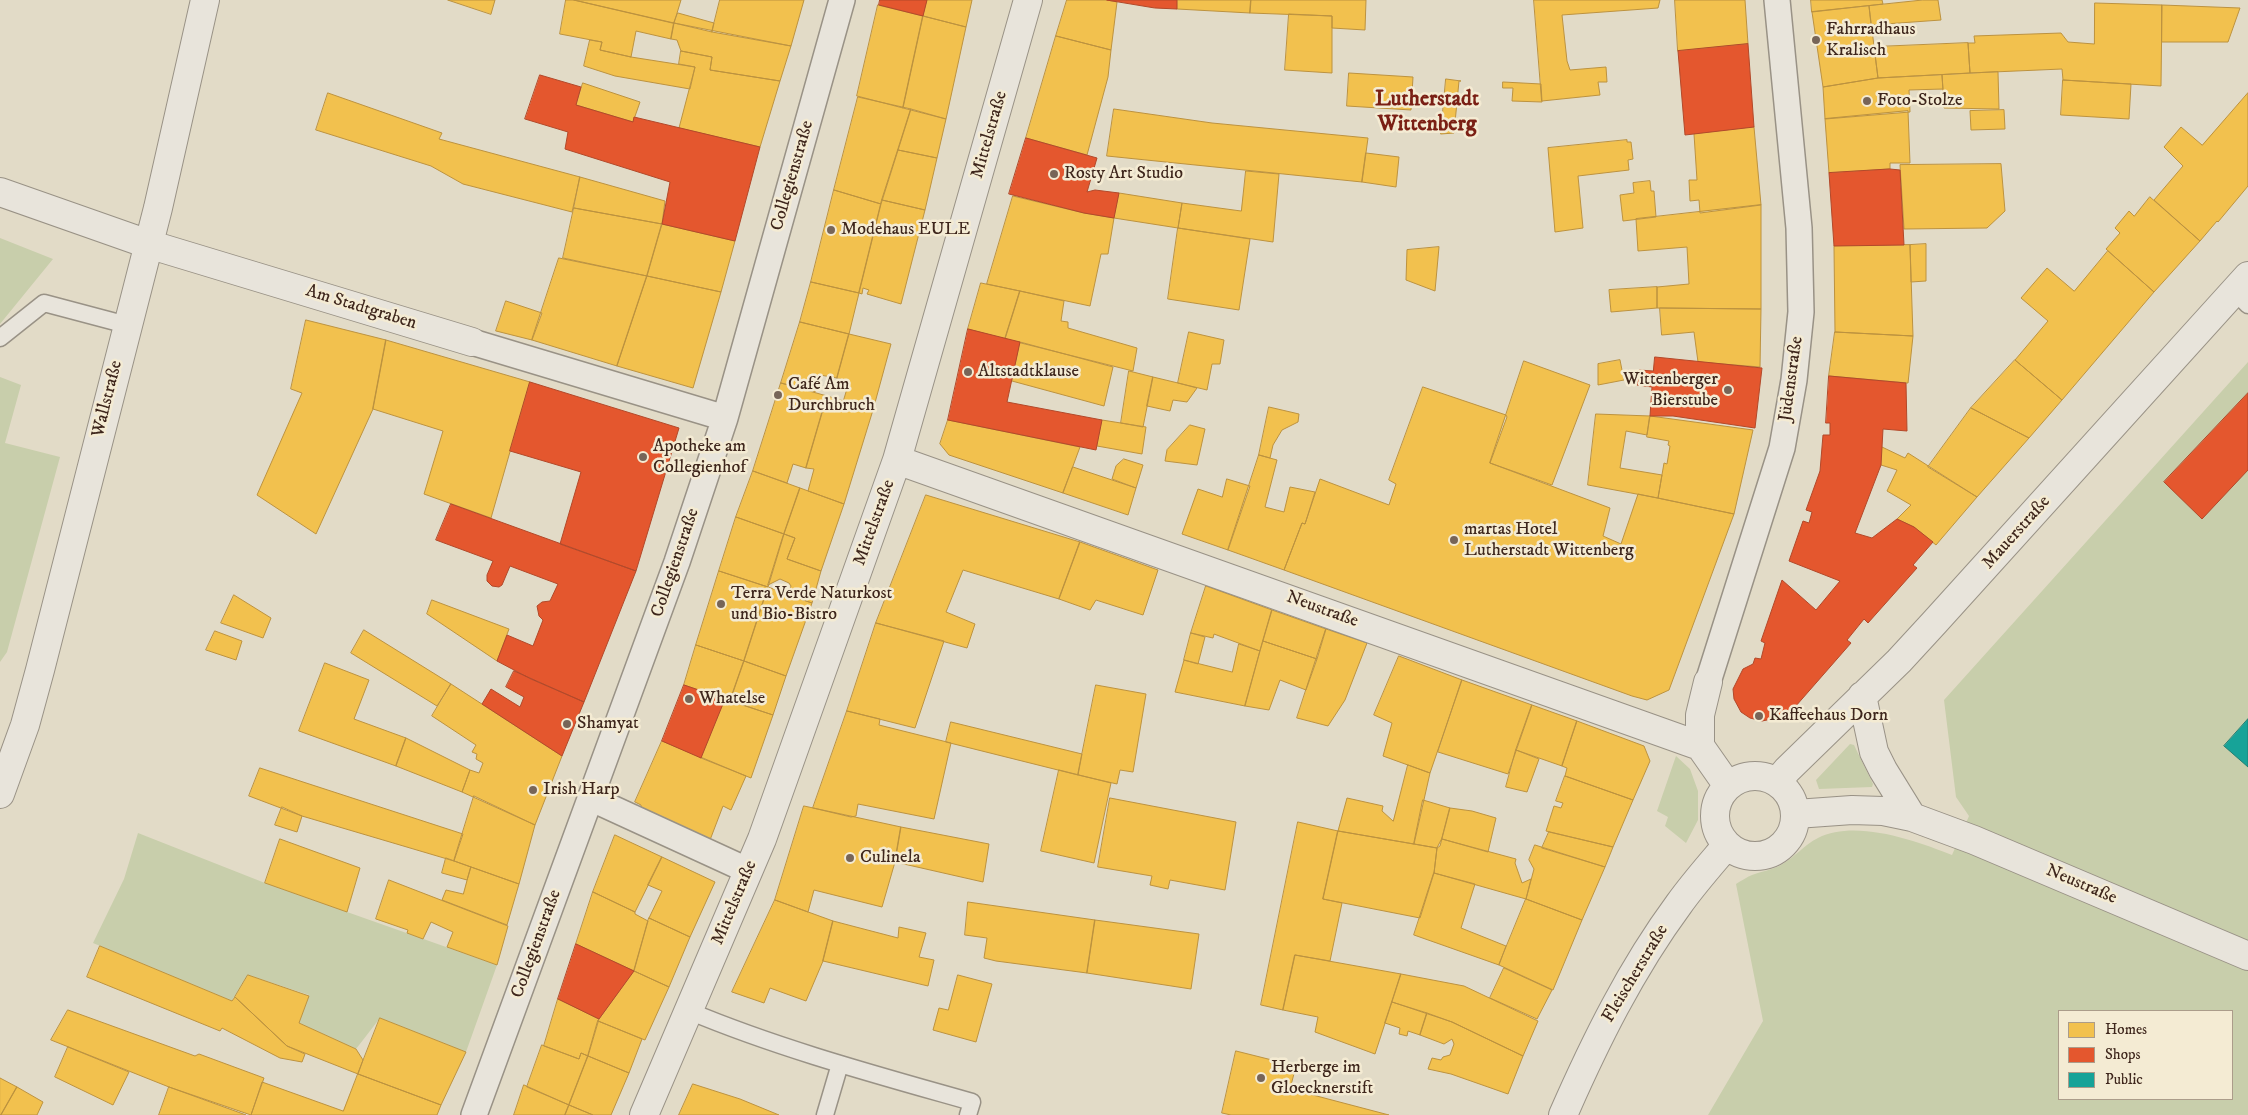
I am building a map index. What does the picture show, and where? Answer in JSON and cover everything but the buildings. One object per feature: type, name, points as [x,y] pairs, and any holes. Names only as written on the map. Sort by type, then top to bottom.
[{"type":"street","name":"Wallstraße","points":[[0,794],[25,725],[40,670],[148,244],[205,0]]},
{"type":"street","name":"Collegienstraße","points":[[474,1115],[678,562],[725,418],[842,0]]},
{"type":"street","name":"Mittelstraße","points":[[644,1115],[749,871],[897,460],[1028,0]]},
{"type":"street","name":"Jüdenstraße","points":[[1700,746],[1700,715],[1708,682],[1782,448],[1794,380],[1801,312],[1799,228],[1777,0]]},
{"type":"street","name":"Am Stadtgraben","points":[[0,192],[148,244],[725,418]]},
{"type":"street","name":"Mauerstraße","points":[[1777,782],[1899,661],[2243,291]]},
{"type":"street","name":"Neustraße","points":[[897,460],[1700,746]]},
{"type":"street","points":[[1862,696],[1874,752],[1912,817]]},
{"type":"street","points":[[1700,746],[1728,786]]},
{"type":"street","points":[[1752,776],[1765,777],[1777,782],[1790,796],[1796,814],[1789,837],[1779,849],[1772,852],[1748,855],[1727,844],[1722,839],[1716,826],[1715,811],[1720,798],[1728,786],[1740,779],[1752,776]]},
{"type":"street","points":[[590,798],[749,871]]},
{"type":"street","name":"Neustraße","points":[[1796,814],[1852,810],[1882,811],[1912,817],[1974,840],[2248,956]]},
{"type":"street","name":"Fleischerstraße","points":[[1563,1115],[1600,1034],[1640,963],[1678,904],[1727,844]]},
{"type":"lane","points":[[0,338],[44,303],[127,325]]},
{"type":"lane","points":[[689,1011],[726,1026],[840,1064],[972,1102],[968,1115]]},
{"type":"lane","points":[[825,1115],[840,1064]]},
{"type":"green space","points":[[0,238],[53,259],[0,324]]},
{"type":"green space","points":[[2248,362],[2248,1115],[1708,1115],[1763,1021],[1736,884],[1752,875],[1781,865],[1813,841],[1833,833],[1868,831],[1886,834],[1904,838],[1952,855],[1969,816],[1956,797],[1944,700]]},
{"type":"green space","points":[[0,377],[21,385],[5,443],[60,457],[7,652],[0,662]]},
{"type":"green space","points":[[1850,744],[1854,745],[1873,784],[1872,787],[1819,789],[1816,780]]},
{"type":"green space","points":[[1676,756],[1690,769],[1698,791],[1698,820],[1686,843],[1665,826],[1668,817],[1657,811]]},
{"type":"green space","points":[[138,833],[265,883],[497,965],[466,1052],[380,1018],[356,1049],[299,1023],[309,995],[248,975],[232,1001],[93,943],[124,879]]},
{"type":"place","name":"Fahrradhaus Kralisch","points":[[1816,40]]},
{"type":"place","name":"Foto-Stolze","points":[[1867,101]]},
{"type":"place","name":"Rosty Art Studio","points":[[1054,174]]},
{"type":"place","name":"Modehaus EULE","points":[[831,230]]},
{"type":"place","name":"Altstadtklause","points":[[968,372]]},
{"type":"place","name":"Wittenberger Bierstube","points":[[1728,390]]},
{"type":"place","name":"Café Am Durchbruch","points":[[778,395]]},
{"type":"place","name":"Apotheke am Collegienhof","points":[[643,457]]},
{"type":"place","name":"martas Hotel Lutherstadt Wittenberg","points":[[1454,540]]},
{"type":"place","name":"Terra Verde Naturkost und Bio-Bistro","points":[[721,604]]},
{"type":"place","name":"Whatelse","points":[[689,699]]},
{"type":"place","name":"Kaffeehaus Dorn","points":[[1759,716]]},
{"type":"place","name":"Shamyat","points":[[567,724]]},
{"type":"place","name":"Irish Harp","points":[[533,790]]},
{"type":"place","name":"Culinela","points":[[850,858]]},
{"type":"place","name":"Herberge im Gloecknerstift","points":[[1261,1078]]},
{"type":"district","name":"Lutherstadt Wittenberg","points":[[1427,112]]}]
